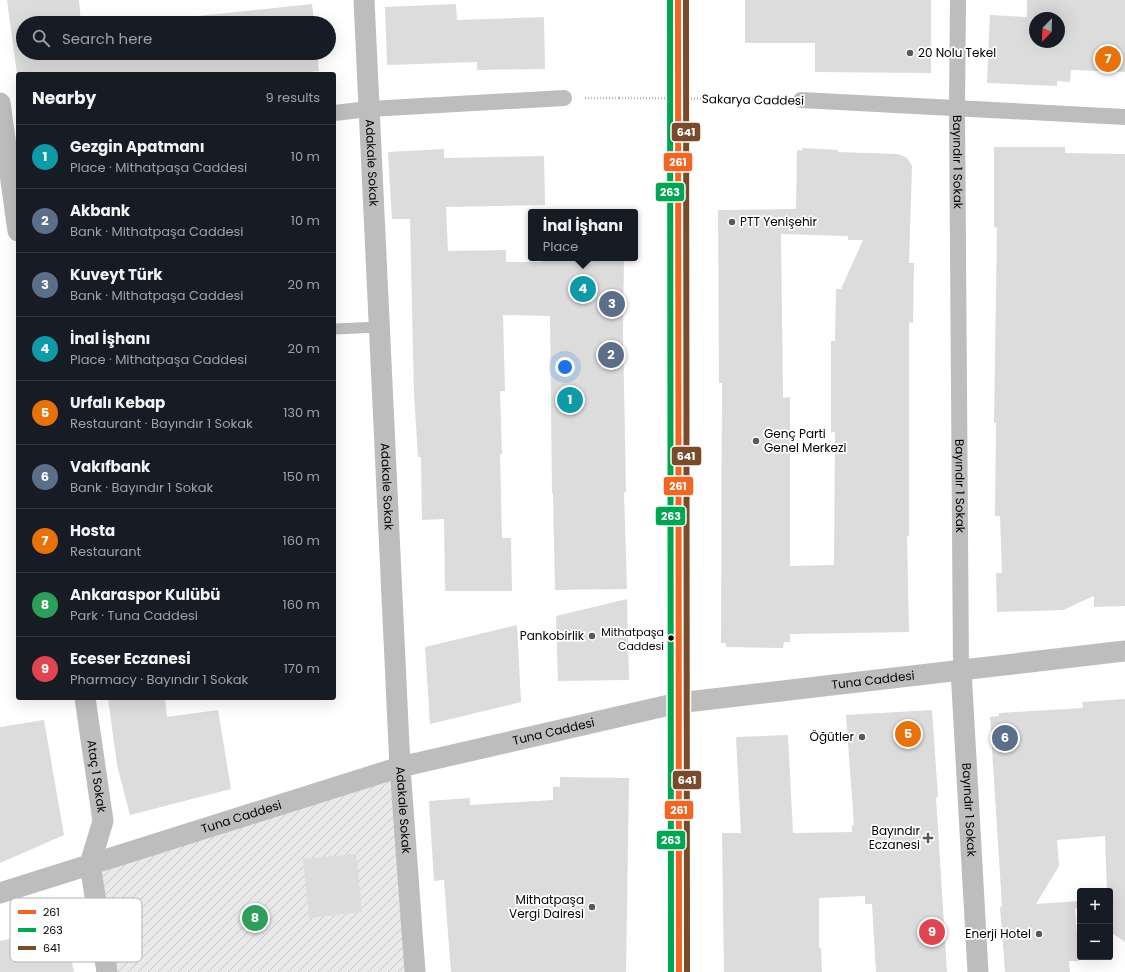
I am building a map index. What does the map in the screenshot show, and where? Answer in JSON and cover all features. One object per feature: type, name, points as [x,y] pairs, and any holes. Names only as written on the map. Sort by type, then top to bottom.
[{"type":"main road","points":[[678,0],[679,972]]},
{"type":"street","name":"Adakale Sokak","points":[[364,0],[400,767],[415,972]]},
{"type":"street","name":"Bayındır 1 Sokak","points":[[958,0],[957,108],[961,670],[978,972]]},
{"type":"street","points":[[336,113],[369,109],[564,98]]},
{"type":"street","name":"Sakarya Caddesi","points":[[801,100],[1125,117]]},
{"type":"street","points":[[0,102],[16,215]]},
{"type":"street","name":"Tuna Caddesi","points":[[0,893],[400,767],[678,703],[1125,651]]},
{"type":"street","name":"Ataç 1 Sokak","points":[[85,700],[103,821],[90,864],[95,898]]},
{"type":"street","name":"Ataç 1 Sokak","points":[[105,962],[107,972]]},
{"type":"lane","points":[[336,329],[379,327]]},
{"type":"path","name":"Sakarya Caddesi","points":[[564,98],[801,100]]},
{"type":"shaded area","points":[[400,767],[415,972],[107,972],[105,962],[142,962],[142,898],[95,898],[90,864]]},
{"type":"building","points":[[7,0],[79,0],[80,16],[16,16],[16,60],[318,60],[319,71],[310,72],[17,72]]},
{"type":"building","points":[[745,0],[931,0],[931,73],[815,72],[815,43],[745,43]]},
{"type":"building","points":[[1027,0],[1125,0],[1125,72],[1071,70],[1070,82],[1057,81],[1057,86],[987,83],[990,15],[1027,17]]},
{"type":"building","points":[[312,4],[313,16],[197,16]]},
{"type":"building","points":[[456,4],[457,20],[544,17],[545,69],[477,70],[477,62],[387,65],[385,7]]},
{"type":"building","points":[[994,147],[1065,147],[1065,153],[1125,154],[1125,606],[1094,607],[1094,596],[1063,610],[997,612],[996,573],[1002,573],[1000,516],[995,516],[996,423],[994,423],[997,228],[994,227]]},
{"type":"building","points":[[802,148],[838,150],[838,152],[898,154],[907,158],[912,166],[909,263],[914,263],[913,323],[909,322],[909,536],[907,536],[909,632],[790,634],[790,642],[784,642],[783,648],[726,647],[726,643],[721,643],[722,383],[719,383],[718,210],[796,209],[797,150],[802,151]],"holes":[[[781,234],[848,236],[848,240],[863,240],[841,289],[836,289],[835,341],[831,341],[831,432],[835,432],[834,565],[790,566],[790,397],[783,398]]]},
{"type":"building","points":[[444,149],[444,158],[544,156],[545,205],[446,207],[448,251],[506,250],[506,262],[624,261],[623,334],[626,492],[624,492],[627,589],[555,590],[552,493],[550,316],[503,315],[505,391],[500,391],[502,538],[511,538],[512,591],[445,591],[444,519],[422,520],[421,457],[418,457],[414,393],[410,219],[392,219],[388,152]]},
{"type":"building","name":"Pankobirlik","points":[[627,599],[629,680],[558,681],[556,616]]},
{"type":"building","points":[[517,625],[521,702],[430,724],[425,647]]},
{"type":"building","points":[[1125,699],[1125,942],[1113,934],[1113,888],[1107,888],[1105,836],[1057,840],[1059,866],[1036,904],[1077,901],[1077,909],[1075,908],[1077,960],[1079,961],[1069,961],[1070,972],[1005,972],[990,717],[999,716],[999,713],[1083,708],[1082,702]]},
{"type":"building","points":[[108,700],[165,700],[167,717],[218,710],[231,789],[130,815],[117,765]]},
{"type":"building","points":[[932,710],[947,972],[876,972],[872,904],[865,904],[865,896],[819,898],[819,948],[821,948],[822,972],[724,972],[722,833],[741,833],[736,737],[788,735],[793,833],[852,832],[852,825],[854,825],[846,715]]},
{"type":"building","points":[[44,720],[64,835],[0,863],[0,727]]},
{"type":"building","points":[[560,777],[629,778],[626,972],[451,972],[444,880],[434,881],[429,801],[470,798],[470,805],[553,800],[553,787],[560,787]]},
{"type":"building","points":[[356,854],[362,912],[309,918],[303,859]]},
{"type":"building","points":[[10,939],[10,962],[72,962],[74,972],[0,972],[0,941]]},
{"type":"transit line","name":"263","points":[[670,0],[671,972]]},
{"type":"transit line","name":"261","points":[[678,0],[679,972]]},
{"type":"transit line","name":"641","points":[[686,0],[687,972]]},
{"type":"place","name":"20 Nolu Tekel","points":[[910,53]]},
{"type":"place","name":"Hosta","points":[[1108,59]]},
{"type":"place","name":"PTT Yenişehir","points":[[732,222]]},
{"type":"place","name":"İnal İşhanı","points":[[583,289]]},
{"type":"place","name":"Kuveyt Türk","points":[[612,304]]},
{"type":"place","name":"Akbank","points":[[611,355]]},
{"type":"place","name":"Gezgin Apatmanı","points":[[570,400]]},
{"type":"place","name":"Genç Parti Genel Merkezi","points":[[756,441]]},
{"type":"place","name":"Pankobirlik","points":[[592,636]]},
{"type":"place","name":"Mithatpaşa Caddesi","points":[[671,638]]},
{"type":"place","name":"Urfalı Kebap","points":[[908,734]]},
{"type":"place","name":"Öğütler","points":[[862,737]]},
{"type":"place","name":"Vakıfbank","points":[[1005,738]]},
{"type":"place","name":"Bayındır Eczanesi","points":[[928,838]]},
{"type":"place","name":"Mithatpaşa Vergi Dairesi","points":[[592,907]]},
{"type":"place","name":"Ankaraspor Kulübü","points":[[255,918]]},
{"type":"place","name":"Eceser Eczanesi","points":[[932,932]]},
{"type":"place","name":"Enerji Hotel","points":[[1039,934]]}]
